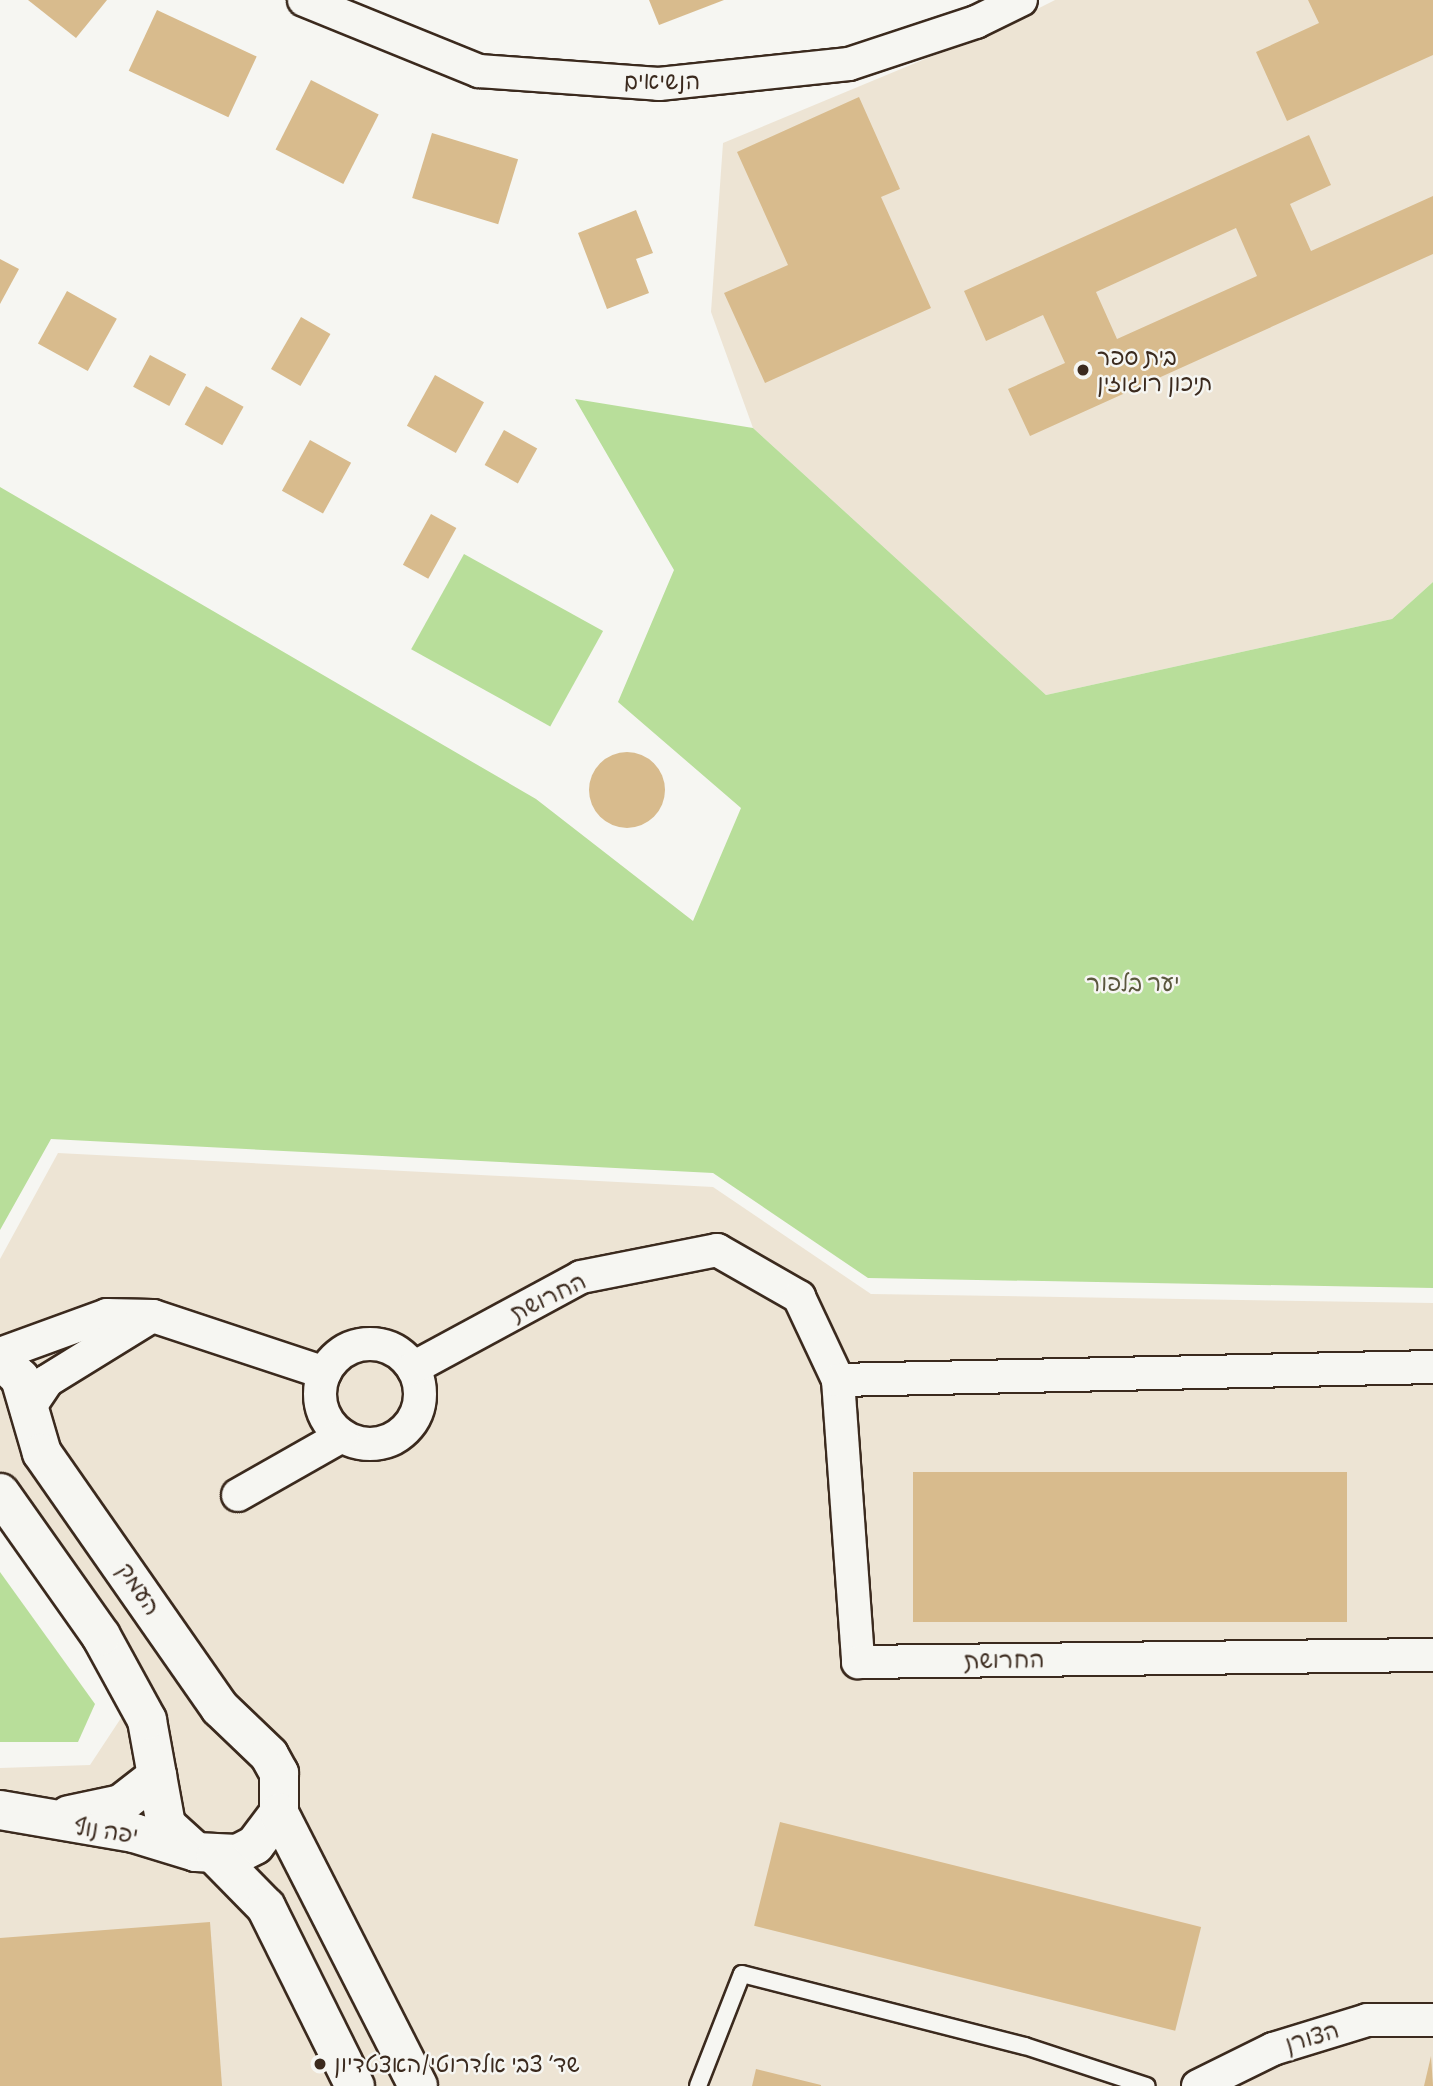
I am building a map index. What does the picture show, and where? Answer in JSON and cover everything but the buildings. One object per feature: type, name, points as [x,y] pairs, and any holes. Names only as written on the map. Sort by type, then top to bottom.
[{"type":"main road","name":"העמק","points":[[0,1357],[20,1378],[27,1411],[42,1453],[220,1708],[269,1755],[283,1793],[279,1813],[418,2086]]},
{"type":"main road","points":[[0,1493],[101,1636],[147,1720],[166,1825],[239,1874],[276,1923],[355,2086]]},
{"type":"main road","name":"יפה נוף","points":[[7,1813],[98,1813],[136,1796],[158,1776]]},
{"type":"main road","name":"יפה נוף","points":[[7,1813],[134,1833],[206,1854]]},
{"type":"main road","points":[[206,1854],[255,1845],[279,1813]]},
{"type":"street","name":"הנשיאים","points":[[304,0],[479,71],[659,84],[758,78],[849,64],[976,22],[1021,0]]},
{"type":"street","name":"החרושת","points":[[413,1368],[581,1277],[717,1250],[799,1297],[838,1380],[858,1662],[1433,1656]]},
{"type":"street","points":[[0,1357],[107,1315],[153,1316],[325,1373]]},
{"type":"street","points":[[27,1411],[47,1381],[153,1316]]},
{"type":"street","points":[[238,1494],[342,1436],[374,1444],[405,1431],[420,1401],[413,1368],[390,1348],[367,1345],[345,1351],[325,1373],[320,1401],[342,1436]]},
{"type":"street","points":[[838,1380],[1433,1367]]},
{"type":"street","name":"הצורן","points":[[1198,2086],[1273,2049],[1367,2020],[1433,2020]]},
{"type":"lane","points":[[698,2086],[742,1974],[1025,2046],[1147,2086]]},
{"type":"shaded area","name":"בית ספר תיכון רוגוזין","points":[[1055,0],[1433,0],[1433,582],[1392,619],[1046,695],[753,428],[711,312],[723,143],[1002,27]]},
{"type":"shaded area","points":[[58,1153],[713,1187],[871,1294],[1433,1303],[1433,2086],[0,2086],[0,1768],[90,1765],[123,1715],[0,1478],[0,1259]]},
{"type":"green space","name":"יער בלפור","points":[[575,399],[753,428],[1046,695],[1392,619],[1433,582],[1433,1288],[868,1278],[713,1173],[51,1139],[0,1230],[0,487],[536,799],[693,921],[741,808],[618,702],[674,570]]},
{"type":"green space","points":[[464,554],[603,631],[550,726],[411,649]]},
{"type":"green space","points":[[0,1572],[95,1704],[78,1742],[0,1742]]},
{"type":"place","name":"בית ספר תיכון רוגוזין","points":[[1083,370]]},
{"type":"place","name":"שד׳ צבי אלדרוטי/האצטדיון","points":[[320,2064]]}]
